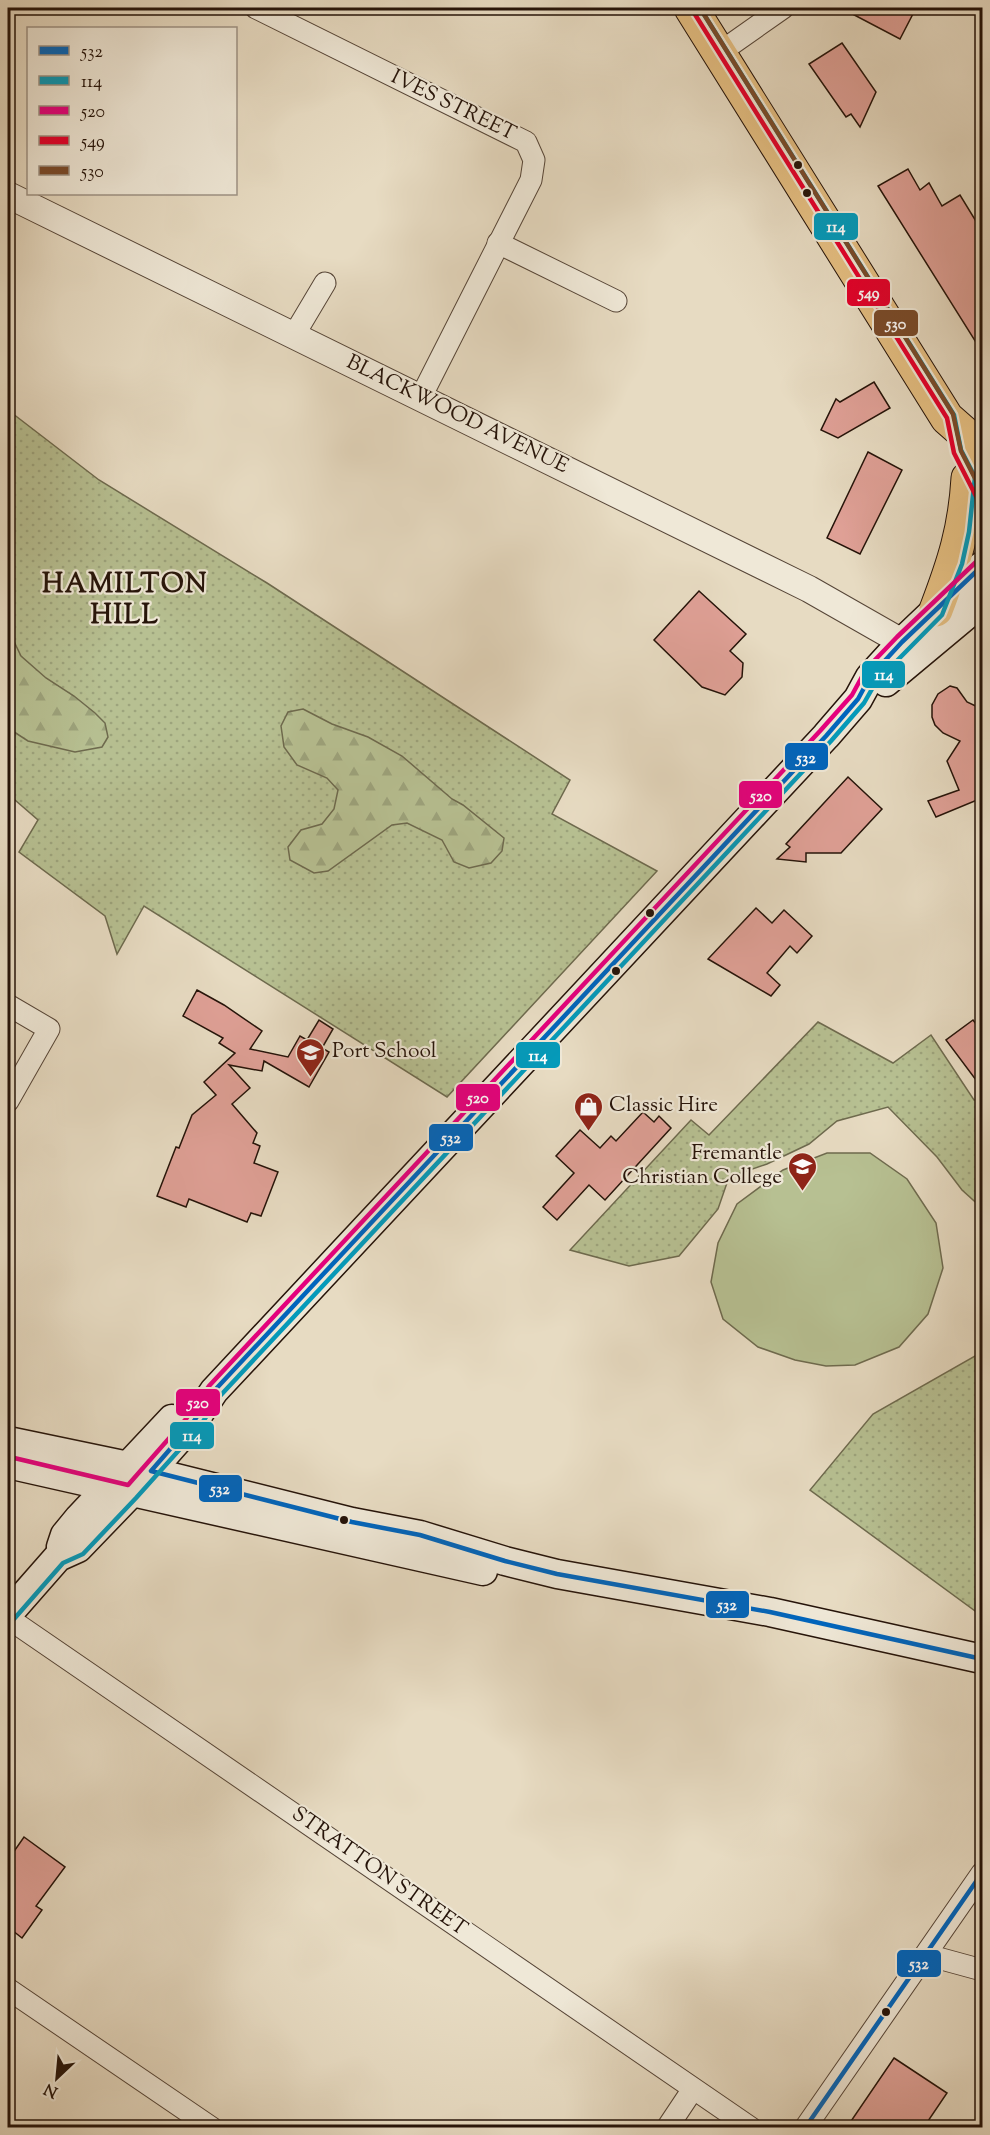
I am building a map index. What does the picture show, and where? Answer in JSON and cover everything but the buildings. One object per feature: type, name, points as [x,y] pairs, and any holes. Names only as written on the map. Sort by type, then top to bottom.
[{"type":"main road","points":[[691,8],[947,418],[954,453],[975,468],[982,508]]},
{"type":"main road","points":[[936,610],[955,561],[975,468]]},
{"type":"main road","points":[[8,1616],[58,1557],[65,1535],[130,1479],[177,1414],[214,1391],[858,699],[870,677],[902,642],[982,566]]},
{"type":"main road","points":[[858,699],[880,687],[982,602]]},
{"type":"main road","points":[[8,1441],[130,1479],[610,1599],[776,1626],[928,1662],[982,1679]]},
{"type":"main road","points":[[8,1464],[130,1479],[420,1535],[557,1574],[770,1612],[982,1659]]},
{"type":"street","name":"IVES STREET","points":[[256,8],[526,142],[534,160],[531,180],[421,397]]},
{"type":"street","points":[[719,53],[783,8]]},
{"type":"street","name":"BLACKWOOD AVENUE","points":[[8,195],[808,589],[902,642]]},
{"type":"street","points":[[498,243],[616,301]]},
{"type":"street","points":[[294,335],[325,283]]},
{"type":"street","points":[[8,1005],[48,1029],[8,1101]]},
{"type":"street","name":"STRATTON STREET","points":[[8,1616],[751,2127]]},
{"type":"street","points":[[806,2127],[982,1873]]},
{"type":"street","points":[[927,1955],[982,1970]]},
{"type":"street","points":[[8,1989],[212,2127]]},
{"type":"street","points":[[667,2127],[693,2089]]},
{"type":"green space","points":[[8,410],[99,480],[267,583],[570,780],[552,814],[657,871],[447,1097],[144,906],[117,954],[105,916],[19,852],[38,820],[8,794]]},
{"type":"green space","points":[[8,629],[21,656],[105,723],[108,737],[102,747],[75,752],[28,741],[8,728]]},
{"type":"green space","points":[[303,709],[332,724],[368,737],[402,756],[452,799],[463,805],[504,838],[502,851],[491,863],[469,868],[454,862],[442,840],[407,823],[392,825],[328,871],[314,873],[290,860],[288,847],[301,830],[322,824],[334,809],[338,790],[327,778],[297,765],[284,747],[281,726],[288,712]]},
{"type":"green space","points":[[818,1022],[893,1063],[931,1035],[974,1100],[982,1100],[982,1208],[962,1190],[937,1157],[888,1107],[837,1121],[809,1144],[767,1164],[729,1177],[718,1209],[679,1256],[629,1266],[570,1250],[691,1120],[709,1135]]},
{"type":"green space","points":[[827,1153],[870,1153],[907,1179],[936,1223],[943,1268],[928,1314],[899,1347],[855,1365],[826,1366],[795,1360],[758,1347],[723,1319],[711,1282],[718,1243],[737,1204],[783,1170]]},
{"type":"green space","points":[[982,1352],[982,1616],[810,1490],[873,1414]]},
{"type":"transit line","name":"549","points":[[691,8],[947,418],[954,453],[982,508]]},
{"type":"transit line","name":"114","points":[[14,1619],[63,1563],[83,1554],[136,1498],[198,1429],[220,1396],[831,741],[864,703],[876,682],[942,615],[962,564],[969,532],[975,477],[961,450],[954,415],[700,8]]},
{"type":"transit line","name":"530","points":[[700,8],[953,414],[961,451],[982,492]]},
{"type":"transit line","name":"520","points":[[10,1457],[128,1485],[186,1419],[209,1386],[820,731],[852,695],[873,662],[977,561]]},
{"type":"transit line","name":"532","points":[[982,566],[902,642],[870,677],[858,699],[826,736],[214,1391],[192,1424],[151,1471],[352,1522],[420,1535],[557,1574],[770,1612],[982,1659]]},
{"type":"transit line","name":"532","points":[[805,2128],[982,1873]]},
{"type":"place","name":"Port School","points":[[311,1078]]},
{"type":"place","name":"Classic Hire","points":[[588,1132]]},
{"type":"place","name":"Fremantle Christian College","points":[[803,1192]]},
{"type":"district","name":"HAMILTON HILL","points":[[125,600]]}]
